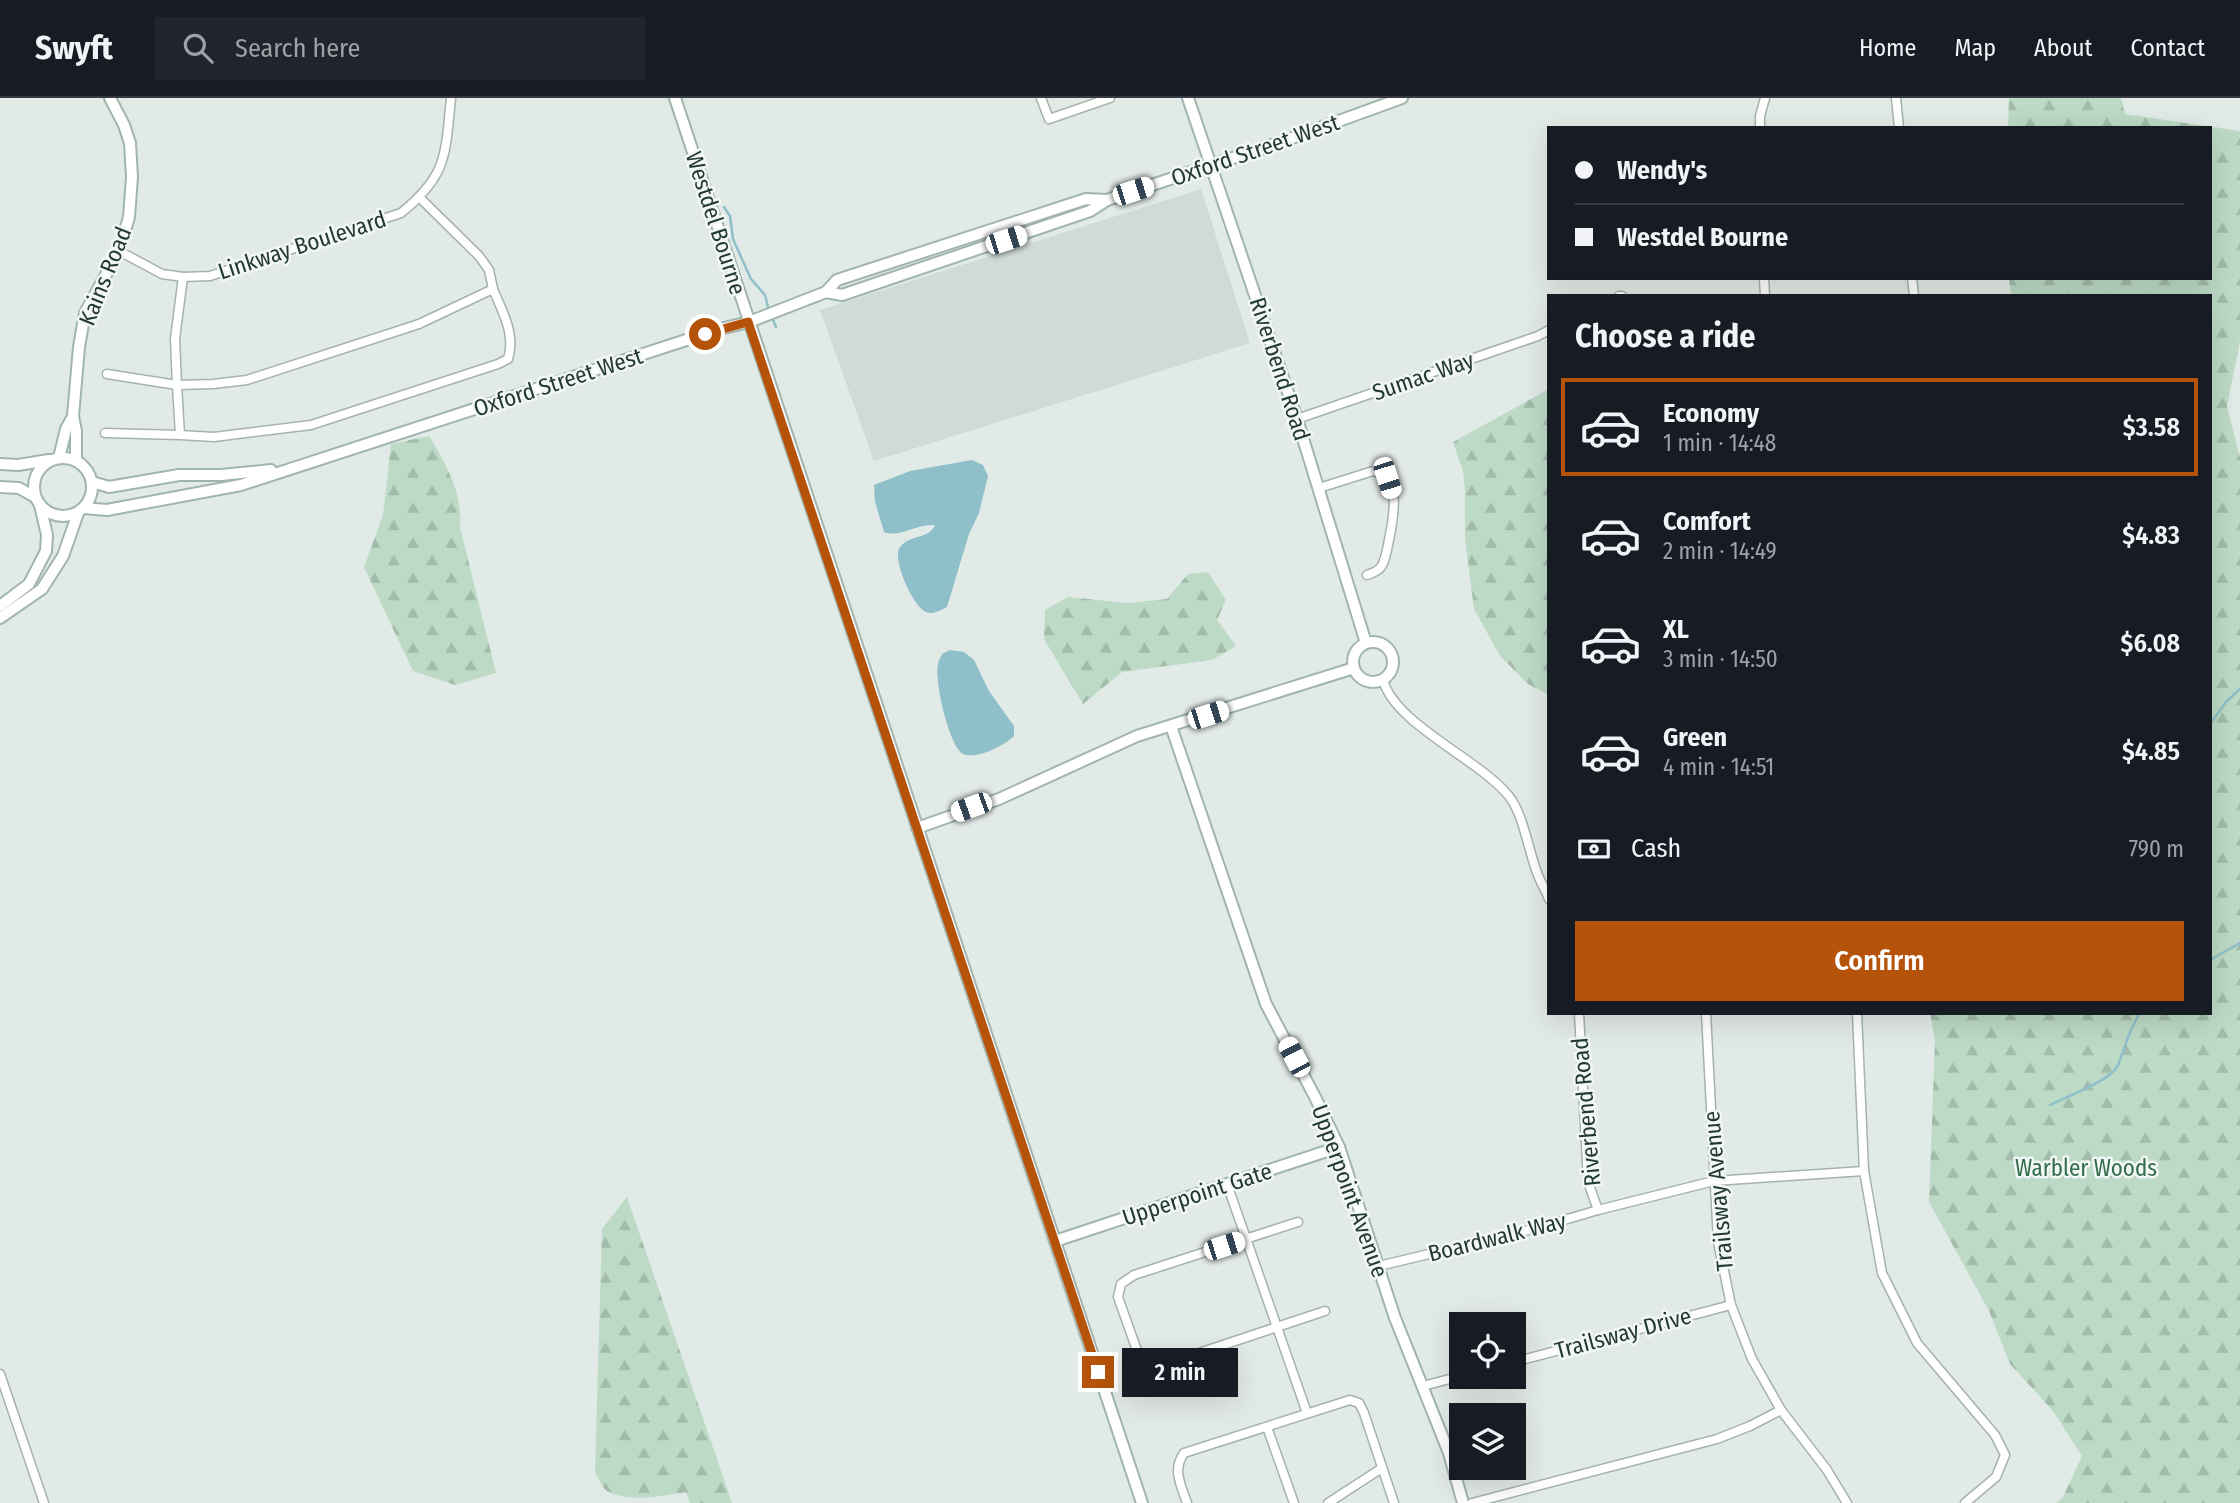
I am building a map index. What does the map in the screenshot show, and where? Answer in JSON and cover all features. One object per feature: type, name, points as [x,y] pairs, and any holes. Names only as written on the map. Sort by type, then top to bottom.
[{"type":"main road","name":"Kains Road","points":[[76,461],[73,416],[79,346],[85,313],[118,251],[128,217],[132,177],[130,143],[110,98]]},
{"type":"main road","name":"Westdel Bourne","points":[[675,98],[1142,1503]]},
{"type":"main road","name":"Riverbend Road","points":[[1188,98],[1297,419],[1366,643]]},
{"type":"main road","name":"Oxford Street West","points":[[81,510],[107,510],[241,485],[710,332],[748,322],[826,292],[838,280],[1086,199],[1107,200],[1402,98]]},
{"type":"main road","name":"Kains Road","points":[[57,459],[73,416]]},
{"type":"main road","points":[[0,606],[29,584],[46,551],[47,536],[33,488],[35,479],[46,464],[57,459]]},
{"type":"main road","points":[[0,464],[18,466],[57,459],[76,461],[86,470],[92,482],[90,500],[81,510],[63,556],[42,589],[0,618]]},
{"type":"main road","name":"Oxford Street West","points":[[92,482],[109,487],[179,475],[221,475],[288,468]]},
{"type":"main road","points":[[0,487],[19,488],[46,511],[62,517],[81,510]]},
{"type":"main road","points":[[1366,643],[1380,643],[1391,652],[1394,661],[1392,670],[1382,680],[1365,681],[1354,668],[1356,652],[1366,643]]},
{"type":"main road","points":[[917,828],[999,799],[1137,736],[1354,668]]},
{"type":"main road","name":"Upperpoint Avenue","points":[[1171,726],[1266,1004],[1339,1147],[1395,1318],[1449,1453],[1464,1503]]},
{"type":"main road","name":"Upperpoint Gate","points":[[1055,1241],[1339,1147]]},
{"type":"street","name":"Linkway Boulevard","points":[[118,251],[162,274],[210,276],[401,214],[420,198],[438,174],[444,157],[451,98]]},
{"type":"street","points":[[1041,98],[1049,119],[1110,98]]},
{"type":"street","points":[[1760,126],[1765,98]]},
{"type":"street","points":[[1896,98],[1899,126]]},
{"type":"street","points":[[106,433],[214,437],[311,425],[508,359],[512,348],[511,338],[489,270],[479,256],[420,198]]},
{"type":"street","points":[[180,435],[175,339],[183,276]]},
{"type":"street","points":[[107,374],[177,385],[247,380],[419,324],[493,289]]},
{"type":"street","name":"Sumac Way","points":[[1297,419],[1547,331]]},
{"type":"street","points":[[1318,488],[1373,471],[1381,472],[1387,478],[1395,500],[1387,553],[1383,565],[1367,575]]},
{"type":"street","points":[[1382,680],[1387,693],[1401,709],[1488,776],[1515,803],[1538,875],[1547,892]]},
{"type":"street","name":"Riverbend Road","points":[[1579,1015],[1588,1182],[1598,1210]]},
{"type":"street","name":"Trailsway Avenue","points":[[1706,1015],[1718,1242],[1731,1305],[1752,1359],[1781,1410],[1827,1470],[1847,1503]]},
{"type":"street","points":[[1857,1015],[1864,1171],[1882,1273],[1917,1343],[1995,1435],[2005,1455],[1997,1477],[1965,1503]]},
{"type":"street","name":"Boardwalk Way","points":[[1380,1266],[1714,1181],[1864,1171]]},
{"type":"street","points":[[1227,1184],[1307,1413]]},
{"type":"street","points":[[1298,1222],[1134,1275],[1121,1284],[1118,1297],[1140,1359],[1153,1365],[1167,1364],[1325,1311]]},
{"type":"street","name":"Trailsway Drive","points":[[1526,1359],[1731,1305]]},
{"type":"street","points":[[0,1374],[44,1503]]},
{"type":"street","points":[[1423,1386],[1449,1379]]},
{"type":"street","points":[[1187,1503],[1177,1471],[1178,1461],[1184,1453],[1350,1400],[1359,1404],[1364,1413],[1394,1503]]},
{"type":"street","points":[[1472,1503],[1717,1439],[1781,1410]]},
{"type":"street","points":[[1267,1427],[1294,1503]]},
{"type":"street","points":[[1328,1503],[1382,1468]]},
{"type":"shaded area","points":[[1201,189],[1250,343],[874,461],[820,310]]},
{"type":"green space","name":"Warbler Woods","points":[[2009,98],[2121,98],[2125,114],[2206,126],[2008,126]]},
{"type":"green space","name":"Warbler Woods","points":[[2212,127],[2240,131],[2240,341],[2227,406],[2240,457],[2240,1503],[2056,1503],[2063,1497],[2082,1456],[2053,1411],[2010,1364],[1989,1311],[1929,1202],[1935,1040],[1930,1015],[2212,1015],[2212,294],[2011,294],[2009,280],[2212,280]]},
{"type":"green space","points":[[1547,390],[1547,694],[1528,684],[1500,656],[1474,609],[1465,539],[1463,471],[1453,442]]},
{"type":"green space","points":[[429,436],[456,491],[460,527],[496,673],[455,685],[413,671],[364,567],[383,515],[391,444]]},
{"type":"green space","points":[[1208,572],[1226,600],[1217,620],[1236,646],[1212,660],[1122,672],[1083,704],[1044,639],[1045,610],[1068,597],[1127,603],[1167,599],[1188,574]]},
{"type":"green space","points":[[627,1197],[732,1503],[690,1503],[686,1492],[646,1498],[616,1495],[605,1490],[595,1472],[602,1229]]},
{"type":"water","points":[[972,460],[983,465],[988,476],[979,513],[969,534],[947,607],[929,613],[915,602],[910,593],[901,573],[898,555],[903,544],[928,533],[935,525],[896,533],[884,532],[875,502],[874,485],[910,471]]},
{"type":"water","points":[[950,650],[964,652],[974,660],[989,691],[1014,726],[1014,736],[990,751],[975,755],[963,754],[953,739],[944,712],[937,672],[942,654]]},
{"type":"waterway","points":[[724,207],[730,216],[733,239],[751,279],[765,295],[769,311]]},
{"type":"waterway","points":[[772,317],[776,327]]},
{"type":"waterway","points":[[2212,721],[2240,689]]},
{"type":"waterway","points":[[2212,959],[2240,943]]},
{"type":"waterway","points":[[2050,1105],[2098,1082],[2114,1071],[2139,1015]]},
{"type":"route","points":[[705,334],[748,322],[757,344],[1098,1372]]}]
